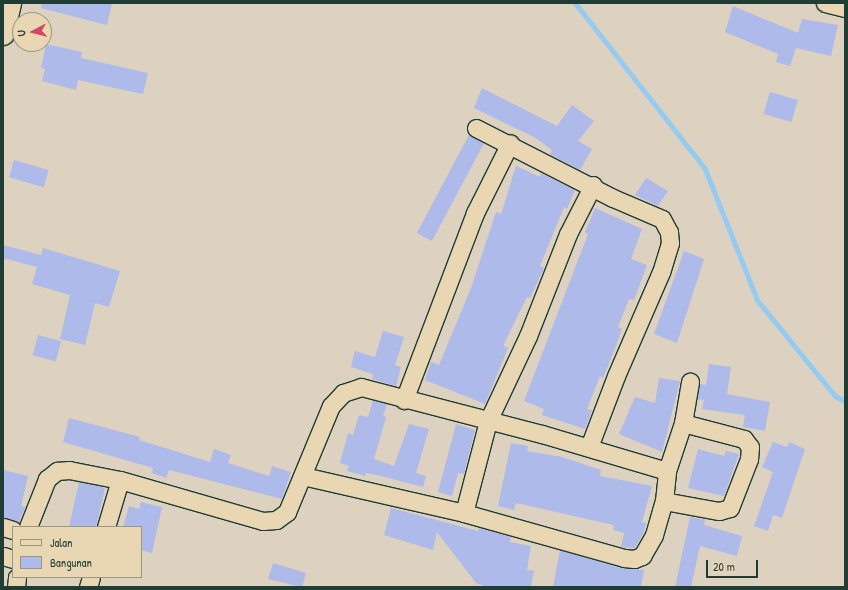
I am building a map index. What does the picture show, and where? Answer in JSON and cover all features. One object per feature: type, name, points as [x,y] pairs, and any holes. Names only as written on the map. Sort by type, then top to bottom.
[{"type":"street","points":[[3,34],[10,3]]},
{"type":"street","points":[[825,3],[845,8]]},
{"type":"street","points":[[476,128],[510,143],[662,219],[670,243],[661,272],[616,376],[589,447]]},
{"type":"street","points":[[404,400],[475,213],[510,143]]},
{"type":"street","points":[[464,513],[488,421],[528,336],[568,234],[593,185]]},
{"type":"street","points":[[303,476],[464,513],[624,558],[634,558],[647,549],[664,501],[668,471],[683,423],[690,382]]},
{"type":"street","points":[[28,526],[47,479],[57,471],[69,470],[120,480],[263,521],[276,520],[287,512],[331,406],[343,393],[361,387],[404,400],[589,447],[668,471]]},
{"type":"street","points":[[664,501],[719,511],[730,508],[749,459],[750,447],[744,439],[683,423]]},
{"type":"street","points":[[106,526],[120,480]]},
{"type":"building","points":[[42,3],[112,3],[107,25],[41,8]]},
{"type":"building","points":[[733,6],[798,33],[802,19],[838,25],[831,56],[796,48],[790,66],[776,62],[778,54],[725,32]]},
{"type":"building","points":[[52,45],[82,52],[81,58],[148,73],[143,94],[78,80],[76,90],[42,81],[45,69],[41,68],[44,52],[52,52]]},
{"type":"building","points":[[482,88],[557,126],[572,105],[594,121],[578,141],[592,149],[580,170],[550,154],[552,150],[534,137],[474,108]]},
{"type":"building","points":[[770,92],[798,100],[792,122],[764,114]]},
{"type":"building","points":[[469,135],[484,143],[432,241],[417,233]]},
{"type":"building","points":[[14,160],[49,170],[44,187],[9,177]]},
{"type":"building","points":[[516,166],[540,177],[541,173],[575,190],[567,209],[564,207],[540,266],[544,268],[530,298],[527,297],[503,346],[508,348],[485,404],[425,380],[431,362],[439,365],[471,288],[496,212],[501,214]]},
{"type":"building","points":[[646,178],[668,191],[658,206],[635,195]]},
{"type":"building","points":[[595,208],[642,229],[631,259],[647,265],[634,300],[629,299],[618,327],[622,329],[614,351],[603,378],[600,376],[587,409],[592,410],[585,429],[542,415],[544,409],[524,401],[588,234],[585,232]]},
{"type":"building","points":[[3,245],[41,255],[43,248],[120,271],[109,307],[95,303],[85,345],[60,339],[70,295],[32,284],[37,267],[3,258]]},
{"type":"building","points":[[684,251],[704,259],[677,343],[654,334]]},
{"type":"building","points":[[383,331],[404,337],[395,365],[401,367],[396,386],[372,379],[373,374],[351,367],[355,351],[375,357]]},
{"type":"building","points":[[38,335],[61,341],[56,361],[33,355]]},
{"type":"building","points":[[709,364],[731,367],[727,394],[770,402],[765,431],[743,427],[745,415],[702,409],[704,400],[697,399],[700,384],[706,385]]},
{"type":"building","points":[[659,378],[680,381],[662,452],[619,434],[635,397],[655,403]]},
{"type":"building","points":[[373,400],[387,404],[383,416],[386,417],[374,459],[394,466],[409,424],[429,429],[416,473],[426,476],[423,487],[377,475],[366,473],[365,476],[347,471],[349,466],[340,463],[348,433],[353,435],[359,415],[368,417]]},
{"type":"building","points":[[69,418],[140,437],[139,440],[210,462],[214,449],[231,455],[228,463],[269,476],[272,466],[291,472],[282,499],[169,470],[166,478],[152,473],[153,468],[63,442]]},
{"type":"building","points":[[456,424],[475,430],[464,474],[458,473],[452,496],[438,492]]},
{"type":"building","points":[[773,442],[787,447],[789,442],[805,449],[782,518],[773,515],[768,531],[754,526],[773,472],[762,467]]},
{"type":"building","points":[[511,443],[528,446],[527,451],[562,457],[601,470],[600,476],[652,486],[642,522],[646,523],[644,532],[635,548],[621,547],[624,533],[613,530],[614,525],[516,503],[514,510],[498,506]]},
{"type":"building","points":[[698,449],[724,456],[726,451],[739,454],[724,496],[688,488]]},
{"type":"building","points":[[3,470],[28,476],[21,506],[25,507],[19,522],[3,517]]},
{"type":"building","points":[[79,482],[105,488],[96,526],[69,526]]},
{"type":"building","points":[[141,502],[162,507],[152,553],[142,550],[142,526],[123,526],[129,506],[139,509]]},
{"type":"building","points":[[391,508],[478,531],[479,528],[511,537],[510,542],[531,546],[527,570],[534,571],[531,587],[487,587],[476,583],[437,532],[433,550],[384,535]]},
{"type":"building","points":[[690,517],[705,520],[704,525],[742,536],[737,556],[700,546],[691,587],[675,587]]},
{"type":"building","points":[[560,550],[621,568],[644,570],[641,587],[553,587]]},
{"type":"building","points":[[273,563],[306,573],[302,587],[268,579]]},
{"type":"waterway","points":[[575,3],[705,169],[757,300],[835,396],[845,401]]}]
